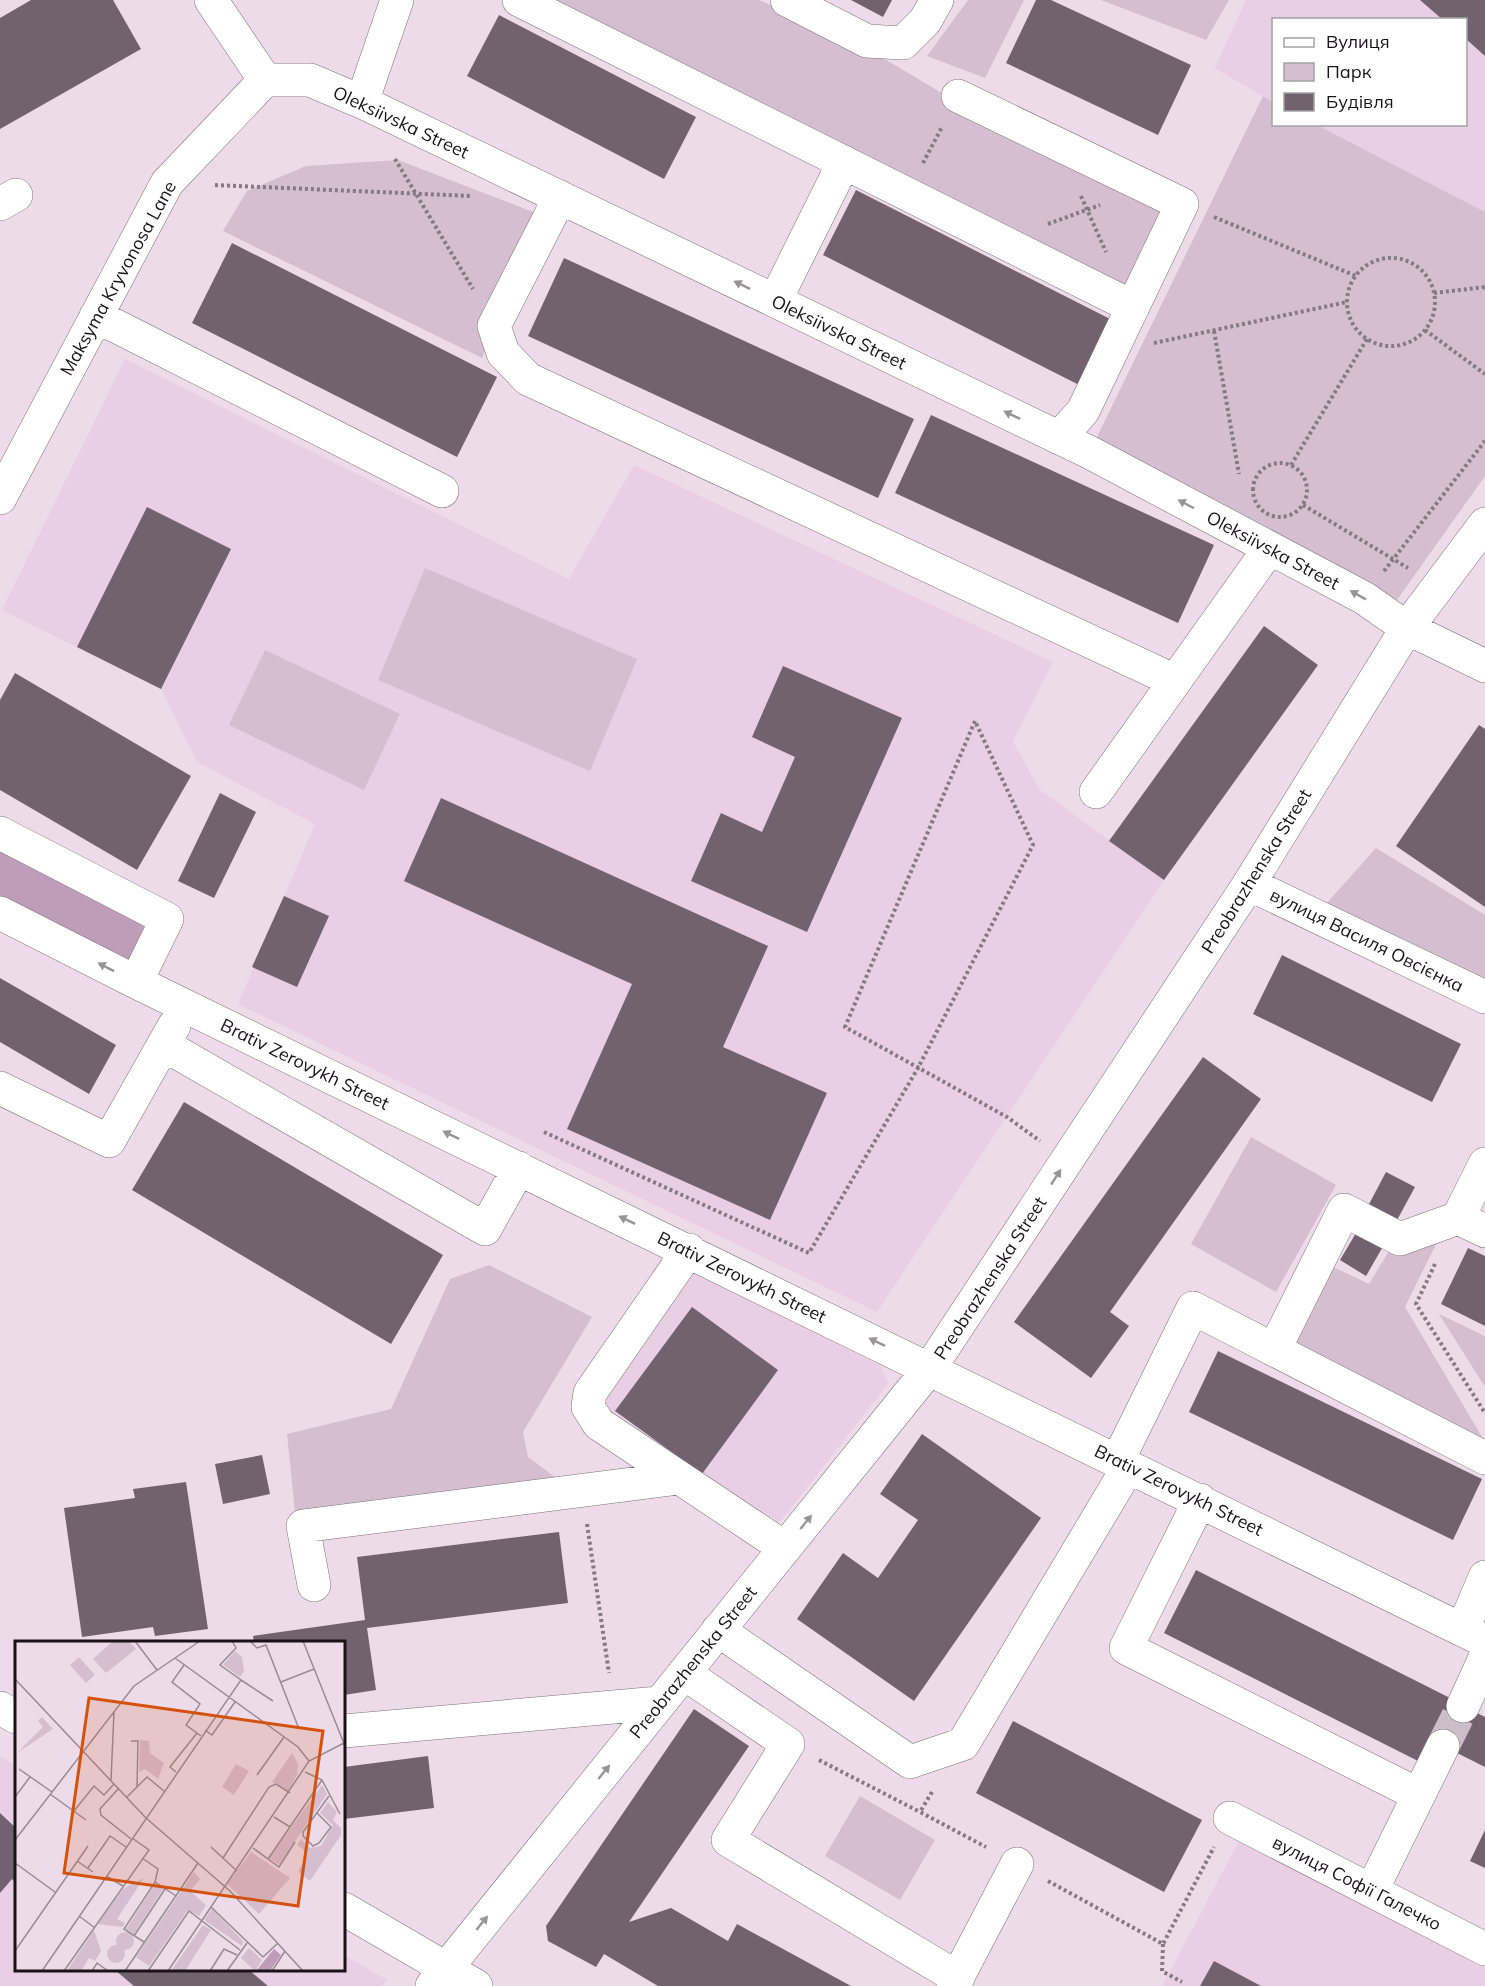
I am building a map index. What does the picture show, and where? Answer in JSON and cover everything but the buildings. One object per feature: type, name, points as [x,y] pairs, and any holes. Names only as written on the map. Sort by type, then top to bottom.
[{"type":"street","points":[[211,0],[265,80]]},
{"type":"street","points":[[362,102],[397,0]]},
{"type":"street","points":[[519,0],[1133,306]]},
{"type":"street","points":[[787,0],[867,41],[903,43],[924,21],[937,0]]},
{"type":"street","name":"Oleksiivska Street","points":[[265,80],[310,80],[362,102],[560,197],[1059,438],[1364,598],[1407,628],[1485,666]]},
{"type":"street","name":"Maksyma Kryvonosa Lane","points":[[0,498],[166,183],[265,80]]},
{"type":"street","points":[[958,96],[1182,204],[1083,411],[1059,438]]},
{"type":"street","points":[[775,301],[844,162]]},
{"type":"street","points":[[560,197],[494,326],[503,352],[528,379],[1175,681]]},
{"type":"street","points":[[96,316],[442,491]]},
{"type":"street","name":"Preobrazhenska Street","points":[[438,1977],[930,1368],[1249,884],[1407,628],[1485,524]]},
{"type":"street","points":[[1096,792],[1269,549]]},
{"type":"street","points":[[0,833],[167,919],[136,982]]},
{"type":"street","name":"вулиця Василя Овсієнка","points":[[1249,884],[1485,996]]},
{"type":"street","name":"Brativ Zerovykh Street","points":[[0,912],[136,982],[1474,1635]]},
{"type":"street","points":[[0,1088],[109,1141],[186,1006]]},
{"type":"street","points":[[164,1045],[485,1229],[519,1168]]},
{"type":"street","points":[[1274,1350],[1344,1210],[1400,1239],[1472,1224],[1485,1164]]},
{"type":"street","points":[[688,1250],[590,1393],[588,1407],[599,1424],[785,1548]]},
{"type":"street","points":[[718,1630],[910,1762],[963,1744],[1124,1463],[1192,1308],[1485,1458]]},
{"type":"street","points":[[314,1585],[303,1526],[679,1478]]},
{"type":"street","points":[[1200,1500],[1126,1647],[1419,1795]]},
{"type":"street","points":[[1474,1635],[1485,1577]]},
{"type":"street","points":[[1463,1706],[1485,1658]]},
{"type":"street","points":[[684,1673],[788,1744],[728,1840],[956,1982],[1017,1864]]},
{"type":"street","points":[[345,1731],[659,1703]]},
{"type":"street","points":[[0,1707],[15,1716]]},
{"type":"street","points":[[1372,1890],[1443,1746]]},
{"type":"street","name":"вулиця Софії Галечко","points":[[1230,1818],[1485,1949]]},
{"type":"street","points":[[345,1910],[438,1977],[476,1986]]},
{"type":"path","points":[[907,194],[958,96]]},
{"type":"path","points":[[1067,148],[1085,210],[1109,258]]},
{"type":"path","points":[[391,152],[494,326]]},
{"type":"path","points":[[166,183],[479,196]]},
{"type":"path","points":[[1003,241],[1085,210],[1152,189]]},
{"type":"path","points":[[1182,204],[1356,276]]},
{"type":"path","points":[[1393,258],[1420,269],[1429,280],[1434,293],[1434,308],[1425,330],[1410,342],[1396,346],[1381,345],[1367,339],[1356,329],[1349,316],[1347,302],[1349,288],[1366,266],[1380,260],[1393,258]]},
{"type":"path","points":[[1434,293],[1485,287]]},
{"type":"path","points":[[1112,352],[1347,302]]},
{"type":"path","points":[[1425,330],[1485,374]]},
{"type":"path","points":[[1214,331],[1239,474]]},
{"type":"path","points":[[1291,465],[1367,339]]},
{"type":"path","points":[[1364,598],[1485,441]]},
{"type":"path","points":[[1282,462],[1291,465],[1304,477],[1307,496],[1303,505],[1290,516],[1273,517],[1258,507],[1254,500],[1253,482],[1264,467],[1282,462]]},
{"type":"path","points":[[1303,505],[1392,561],[1416,572]]},
{"type":"path","points":[[544,1132],[809,1253],[918,1068],[1033,845],[975,721],[845,1027],[918,1068],[1007,1117],[1040,1141]]},
{"type":"path","points":[[1472,1224],[1416,1304],[1485,1413]]},
{"type":"path","points":[[582,1490],[614,1707]]},
{"type":"path","points":[[788,1744],[920,1812],[1163,1944]]},
{"type":"path","points":[[920,1812],[963,1744]]},
{"type":"path","points":[[1182,1982],[1162,1971],[1163,1944],[1230,1818]]},
{"type":"shaded area","points":[[1246,0],[1485,0],[1485,212],[1319,126],[1467,126],[1467,18],[1272,18],[1272,101],[1215,68]]},
{"type":"shaded area","points":[[125,359],[569,579],[634,465],[1053,662],[1013,741],[1040,790],[1164,880],[877,1312],[238,1004],[315,824],[197,762],[161,689],[2,610]]},
{"type":"shaded area","points":[[0,849],[145,925],[127,963],[0,897]]},
{"type":"shaded area","points":[[662,1257],[881,1366],[888,1384],[761,1546],[582,1434],[576,1387]]},
{"type":"shaded area","points":[[0,1756],[15,1765],[15,1971],[345,1971],[345,1956],[387,1980],[382,1986],[0,1986]]},
{"type":"shaded area","points":[[1239,1841],[1485,1966],[1485,1986],[1162,1986]]},
{"type":"green space","points":[[534,0],[759,0],[866,48],[962,105],[1166,203],[1122,295]]},
{"type":"green space","points":[[968,0],[1024,0],[985,78],[927,56]]},
{"type":"green space","points":[[1101,0],[1229,0],[1206,40]]},
{"type":"green space","points":[[1263,96],[1272,101],[1272,126],[1319,126],[1485,212],[1485,476],[1387,614],[1094,443]]},
{"type":"green space","points":[[398,160],[541,215],[482,358],[223,231],[247,191],[306,166]]},
{"type":"green space","points":[[425,568],[637,659],[590,771],[378,680]]},
{"type":"green space","points":[[265,650],[400,714],[364,790],[229,725]]},
{"type":"green space","points":[[1376,848],[1485,915],[1485,983],[1326,904]]},
{"type":"green space","points":[[1251,1137],[1336,1185],[1276,1292],[1191,1244]]},
{"type":"green space","points":[[1442,1232],[1405,1307],[1485,1442],[1294,1344],[1329,1265],[1369,1284],[1392,1246]]},
{"type":"green space","points":[[489,1265],[592,1317],[523,1432],[528,1457],[559,1480],[295,1512],[287,1434],[391,1409],[450,1279]]},
{"type":"green space","points":[[1439,1314],[1485,1336],[1485,1387]]},
{"type":"green space","points":[[860,1796],[935,1840],[900,1900],[825,1856]]},
{"type":"tunnel","points":[[1443,1746],[1463,1706]]}]
